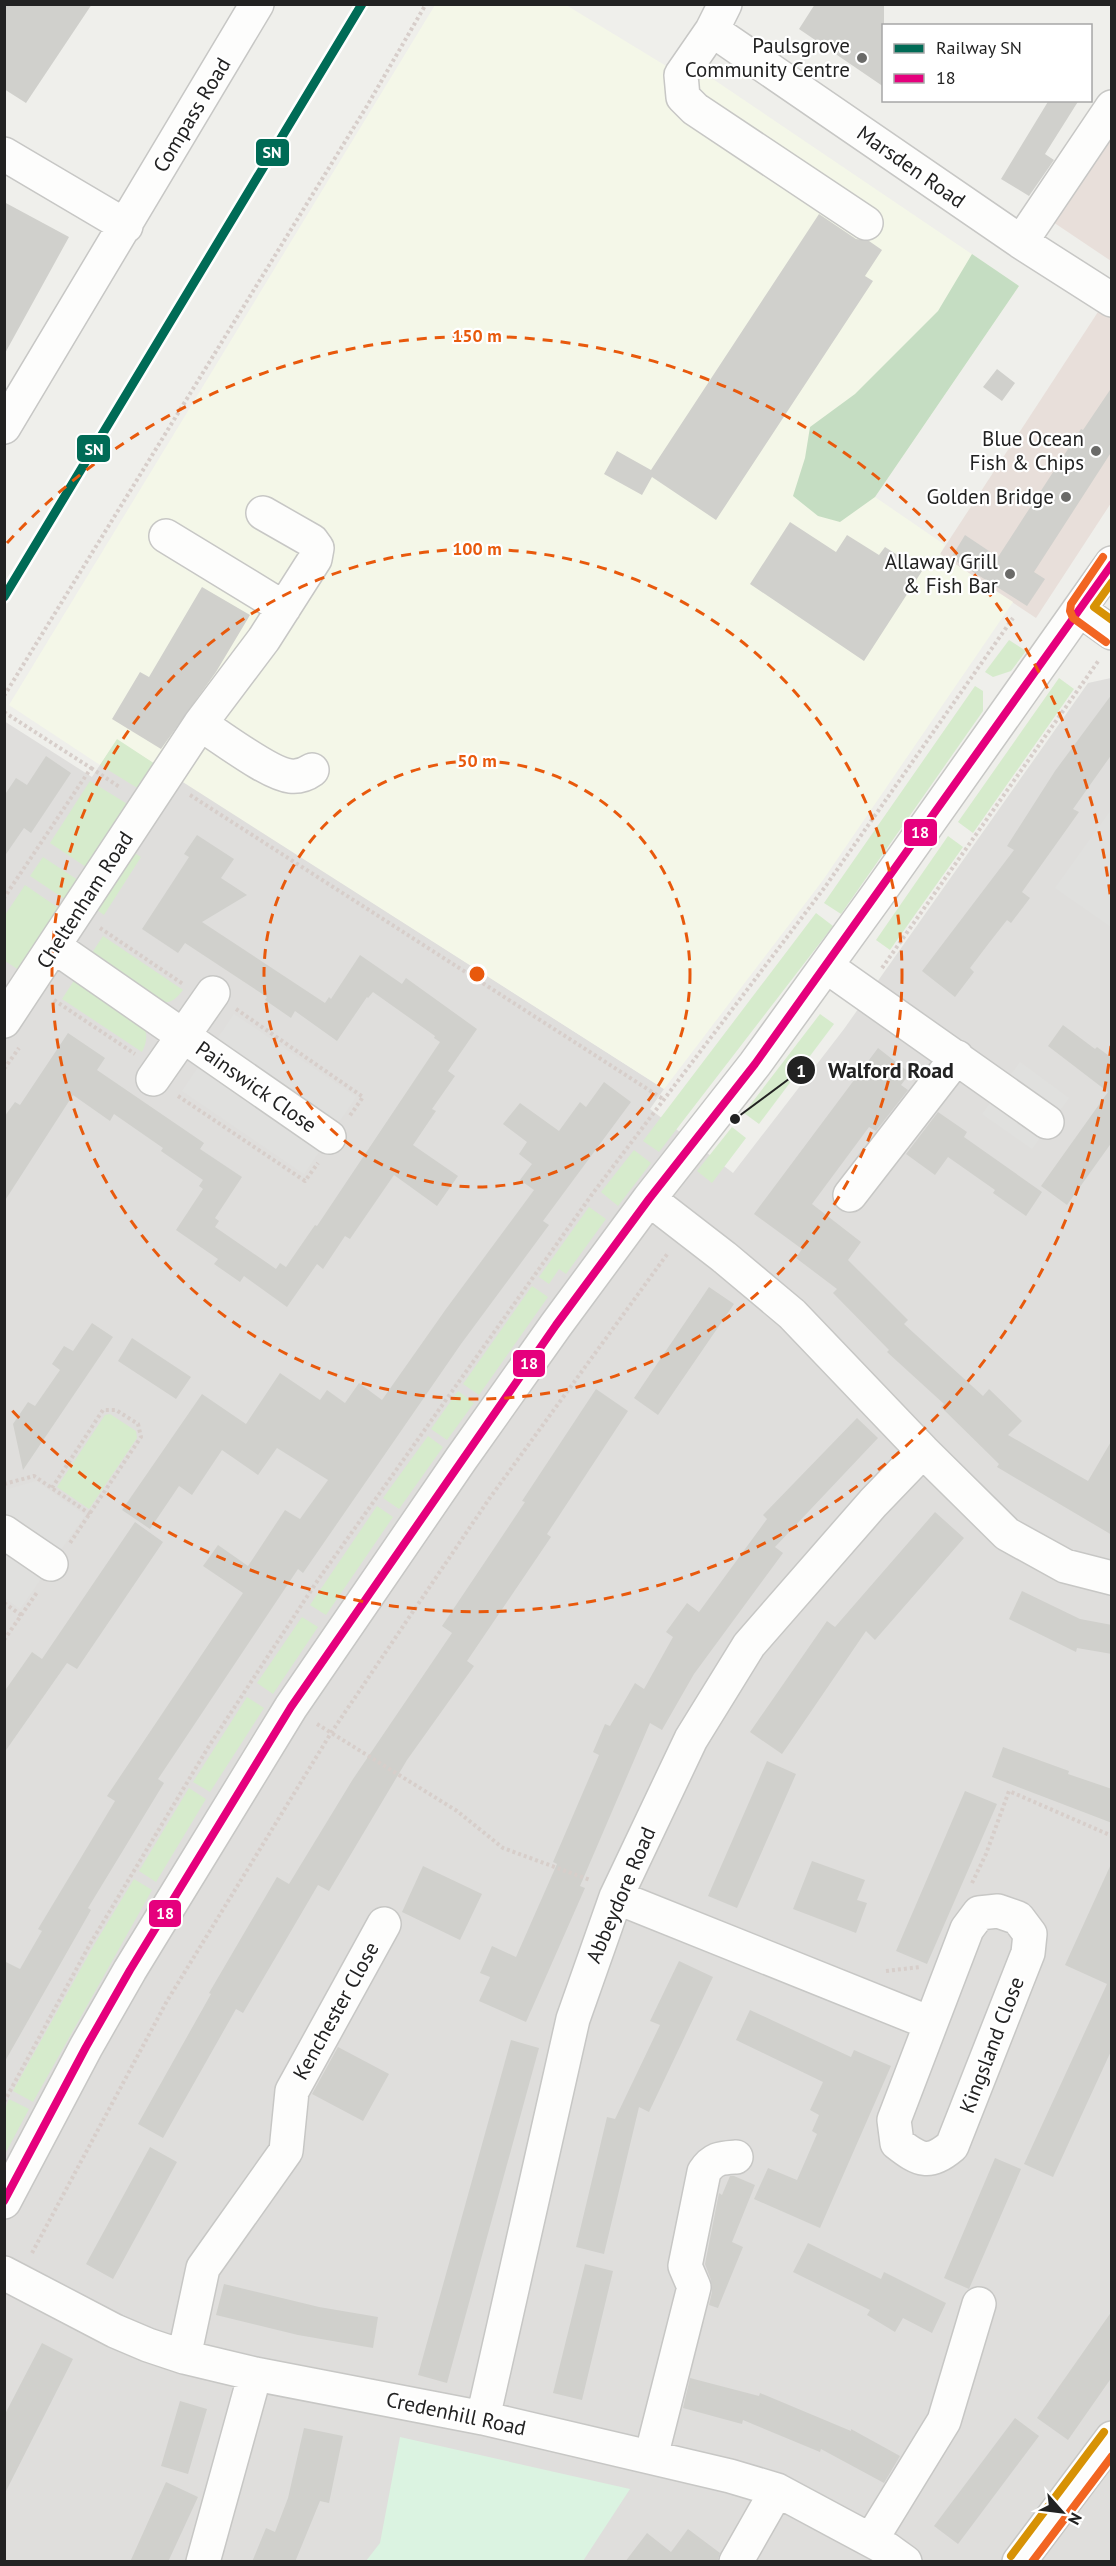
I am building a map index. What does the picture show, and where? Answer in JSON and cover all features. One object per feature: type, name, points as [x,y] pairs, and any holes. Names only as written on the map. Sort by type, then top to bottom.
[{"type":"street","name":"Compass Road","points":[[4,427],[257,4]]},
{"type":"street","points":[[722,13],[681,75],[683,97],[695,109],[866,223]]},
{"type":"street","name":"Marsden Road","points":[[722,13],[1021,242],[1112,300]]},
{"type":"street","points":[[1021,242],[1112,107]]},
{"type":"street","points":[[4,154],[126,226]]},
{"type":"street","name":"Cheltenham Road","points":[[4,1021],[55,947],[200,724],[284,608],[315,559],[317,548],[312,541],[263,513]]},
{"type":"street","points":[[166,536],[284,608]]},
{"type":"street","points":[[4,2202],[86,2047],[130,1970],[291,1707],[460,1459],[649,1199],[755,1064],[1112,563]]},
{"type":"street","points":[[1080,610],[1108,642]]},
{"type":"street","points":[[200,724],[253,758],[288,776],[305,775],[312,770]]},
{"type":"street","name":"Painswick Close","points":[[55,947],[329,1137]]},
{"type":"street","points":[[826,966],[1047,1122]]},
{"type":"street","name":"Painswick Close","points":[[153,1080],[213,993]]},
{"type":"street","points":[[850,1195],[957,1057]]},
{"type":"street","points":[[649,1199],[792,1314],[922,1451],[1007,1534],[1065,1566],[1112,1578]]},
{"type":"street","name":"Abbeydore Road","points":[[483,2418],[573,2019],[618,1894],[691,1739],[749,1645],[873,1503],[922,1451]]},
{"type":"street","points":[[4,1532],[53,1566]]},
{"type":"street","points":[[618,1894],[930,2023]]},
{"type":"street","name":"Kingsland Close","points":[[998,1911],[1018,1918],[1030,1934],[1028,1953],[952,2146],[938,2158],[923,2158],[897,2143],[894,2120],[930,2023],[967,1929],[979,1913],[998,1911]]},
{"type":"street","name":"Kenchester Close","points":[[184,2357],[203,2268],[286,2151],[292,2091],[384,1924]]},
{"type":"street","points":[[651,2457],[694,2288],[685,2266],[704,2172],[709,2164],[718,2158],[736,2157]]},
{"type":"street","name":"Credenhill Road","points":[[11,2276],[126,2336],[184,2357],[255,2374],[483,2418],[730,2476],[777,2490],[905,2562]]},
{"type":"street","points":[[871,2541],[944,2421],[979,2304]]},
{"type":"street","points":[[203,2562],[255,2374]]},
{"type":"street","points":[[1019,2562],[1112,2438]]},
{"type":"street","points":[[736,2562],[777,2490]]},
{"type":"path","points":[[4,696],[367,105],[426,4]]},
{"type":"path","points":[[4,2102],[90,1944],[228,1717],[318,1580],[593,1193],[825,887],[1013,618]]},
{"type":"path","points":[[864,993],[1108,642]]},
{"type":"path","points":[[4,712],[91,768],[4,898]]},
{"type":"path","points":[[164,778],[663,1100]]},
{"type":"path","points":[[11,2276],[167,2001],[332,1732],[489,1499],[686,1228]]},
{"type":"path","points":[[4,1640],[141,1437],[138,1424],[116,1410],[103,1410],[52,1488]]},
{"type":"path","points":[[4,1484],[34,1476],[90,1514]]},
{"type":"path","points":[[4,1603],[21,1615]]},
{"type":"path","points":[[291,1707],[458,1811],[503,1848],[618,1894]]},
{"type":"path","points":[[972,1884],[986,1854],[1009,1791],[1112,1836]]},
{"type":"path","points":[[885,1971],[921,1967]]},
{"type":"shaded area","points":[[435,5],[566,5],[681,75],[701,71],[1019,286],[875,497],[945,545],[940,554],[1013,602],[823,880],[664,1089],[117,740],[100,765],[9,705]]},
{"type":"shaded area","points":[[1111,130],[1111,261],[1050,220]]},
{"type":"shaded area","points":[[1111,292],[1111,503],[1036,618],[940,554]]},
{"type":"shaded area","points":[[1111,678],[1111,2561],[5,2561],[4,721],[92,777],[117,739],[664,1089],[650,1109],[733,1173],[844,1029],[1088,683]]},
{"type":"shaded area","points":[[1111,810],[1111,927],[1055,888]]},
{"type":"shaded area","points":[[234,1014],[356,1097],[304,1174],[182,1091]]},
{"type":"shaded area","points":[[1020,1062],[1069,1098],[1032,1149],[982,1114]]},
{"type":"shaded area","points":[[36,1481],[85,1515],[20,1609],[5,1598],[5,1490]]},
{"type":"green space","points":[[972,254],[1019,286],[875,497],[840,522],[818,516],[793,496],[805,458],[810,427],[855,394],[938,311]]},
{"type":"green space","points":[[1009,640],[1026,651],[1011,671],[993,677],[985,672]]},
{"type":"green space","points":[[1059,678],[1074,689],[973,833],[958,822]]},
{"type":"green space","points":[[975,686],[983,691],[983,711],[841,914],[824,903]]},
{"type":"green space","points":[[117,739],[155,764],[139,789],[100,765]]},
{"type":"green space","points":[[90,781],[129,805],[89,869],[50,843]]},
{"type":"green space","points":[[948,836],[963,847],[890,950],[876,940]]},
{"type":"green space","points":[[133,852],[141,857],[104,915],[97,910]]},
{"type":"green space","points":[[43,857],[81,882],[69,902],[30,876]]},
{"type":"green space","points":[[25,885],[63,911],[22,972],[5,961],[5,915]]},
{"type":"green space","points":[[816,913],[833,926],[659,1152],[643,1141]]},
{"type":"green space","points":[[103,936],[183,990],[171,1001],[156,1000],[90,956]]},
{"type":"green space","points":[[75,979],[143,1024],[146,1038],[142,1052],[62,999]]},
{"type":"green space","points":[[820,1014],[834,1024],[759,1124],[744,1113]]},
{"type":"green space","points":[[732,1127],[746,1138],[712,1183],[697,1171]]},
{"type":"green space","points":[[634,1150],[651,1163],[618,1206],[601,1192]]},
{"type":"green space","points":[[589,1207],[606,1219],[566,1274],[559,1269],[549,1284],[539,1277]]},
{"type":"green space","points":[[532,1286],[548,1297],[479,1395],[463,1384]]},
{"type":"green space","points":[[458,1391],[474,1403],[447,1440],[431,1429]]},
{"type":"green space","points":[[110,1414],[136,1431],[137,1438],[89,1509],[57,1487],[105,1415]]},
{"type":"green space","points":[[428,1436],[443,1447],[399,1509],[383,1498]]},
{"type":"green space","points":[[377,1506],[393,1517],[326,1615],[310,1605]]},
{"type":"green space","points":[[302,1617],[318,1627],[273,1694],[257,1683]]},
{"type":"green space","points":[[247,1697],[264,1708],[210,1792],[193,1782]]},
{"type":"green space","points":[[189,1788],[206,1799],[156,1882],[139,1871]]},
{"type":"green space","points":[[134,1879],[152,1890],[33,2102],[13,2091],[94,1945]]},
{"type":"green space","points":[[9,2099],[29,2109],[5,2154],[5,2109]]},
{"type":"green space","points":[[400,2437],[630,2489],[583,2561],[366,2561],[380,2543]]},
{"type":"building","points":[[4,4],[92,4],[26,103],[4,89]]},
{"type":"building","name":"Paulsgrove Community Centre","points":[[815,4],[884,4],[882,86],[799,29]]},
{"type":"building","points":[[1048,102],[1078,102],[1045,154],[1054,160],[1029,196],[1001,179]]},
{"type":"building","points":[[4,202],[69,237],[4,355]]},
{"type":"building","points":[[819,214],[856,239],[869,241],[882,250],[865,276],[873,281],[716,520],[652,477],[642,495],[604,474],[617,451],[651,470]]},
{"type":"building","points":[[997,369],[1015,383],[1002,401],[983,387]]},
{"type":"building","points":[[1112,387],[1112,451],[1034,572],[1045,579],[1027,606],[951,558],[965,535],[998,557],[1081,429],[1083,430]]},
{"type":"building","points":[[790,522],[836,552],[847,535],[879,555],[885,547],[922,571],[864,661],[750,584]]},
{"type":"building","points":[[202,587],[250,615],[216,672],[161,749],[112,719],[140,672],[149,677]]},
{"type":"building","points":[[1112,694],[1112,754],[1073,809],[1079,812],[1022,892],[1030,898],[1011,923],[1007,920],[970,968],[974,972],[955,997],[922,971],[1014,850],[1007,846],[1055,771]]},
{"type":"building","points":[[46,756],[71,773],[31,833],[24,828],[4,857],[4,796],[16,778],[27,785]]},
{"type":"building","points":[[197,835],[234,859],[221,878],[247,895],[202,922],[325,1003],[329,997],[331,999],[360,955],[402,984],[406,978],[477,1029],[448,1071],[455,1076],[432,1109],[436,1111],[413,1145],[458,1176],[437,1206],[394,1175],[350,1239],[345,1236],[323,1269],[317,1264],[287,1307],[244,1276],[240,1282],[214,1264],[218,1259],[176,1230],[203,1189],[199,1186],[203,1180],[161,1151],[163,1148],[114,1114],[110,1121],[73,1095],[4,1202],[4,1117],[15,1102],[20,1105],[68,1033],[105,1058],[97,1070],[204,1143],[200,1149],[242,1177],[215,1218],[219,1221],[215,1227],[276,1269],[280,1263],[286,1267],[315,1225],[317,1226],[440,1042],[434,1038],[435,1036],[373,992],[367,997],[337,1041],[295,1011],[291,1018],[265,1000],[267,997],[185,943],[178,953],[142,929],[189,857],[184,854]]},
{"type":"building","points":[[1063,1025],[1095,1049],[1097,1047],[1112,1058],[1112,1142],[1067,1205],[1041,1186],[1108,1092],[1048,1046]]},
{"type":"building","points":[[878,1048],[910,1073],[901,1085],[908,1090],[876,1131],[869,1127],[812,1204],[861,1242],[848,1260],[908,1320],[904,1324],[983,1396],[989,1389],[1022,1421],[1008,1435],[1088,1481],[1112,1440],[1112,1535],[997,1467],[999,1464],[941,1407],[944,1404],[887,1352],[889,1350],[833,1293],[837,1289],[796,1258],[802,1249],[754,1214]]},
{"type":"building","points":[[604,1082],[631,1102],[543,1221],[549,1225],[461,1344],[303,1573],[298,1569],[158,1779],[164,1783],[88,1908],[91,1910],[4,2063],[4,1961],[20,1969],[42,1931],[38,1929],[115,1801],[107,1796],[243,1593],[203,1566],[218,1545],[248,1566],[285,1510],[300,1519],[328,1480],[277,1448],[258,1475],[222,1450],[192,1495],[179,1486],[150,1529],[122,1510],[202,1394],[246,1424],[280,1373],[320,1400],[327,1390],[345,1403],[359,1383],[382,1400],[534,1190],[520,1180],[532,1164],[519,1154],[527,1142],[503,1124],[520,1103],[559,1131],[580,1102],[586,1107]]},
{"type":"building","points":[[938,1112],[967,1132],[964,1137],[1042,1192],[1026,1216],[993,1193],[995,1190],[948,1157],[935,1175],[906,1154]]},
{"type":"building","points":[[709,1287],[734,1304],[658,1415],[634,1398]]},
{"type":"building","points":[[92,1323],[113,1337],[23,1470],[13,1424],[28,1402],[35,1406],[60,1370],[52,1364],[64,1346],[73,1351]]},
{"type":"building","points":[[132,1338],[191,1377],[176,1399],[118,1361]]},
{"type":"building","points":[[596,1389],[628,1411],[547,1534],[551,1537],[467,1661],[474,1666],[407,1760],[329,1891],[318,1885],[243,2013],[236,2009],[163,2138],[138,2124],[211,1994],[209,1993],[277,1877],[289,1884],[353,1779],[452,1633],[442,1626],[525,1502],[522,1501]]},
{"type":"building","points":[[857,1418],[878,1438],[775,1547],[783,1553],[694,1674],[662,1730],[650,1723],[580,1886],[585,1888],[526,2022],[479,2001],[490,1977],[480,1973],[492,1946],[516,1957],[557,1864],[553,1862],[599,1755],[593,1752],[605,1724],[610,1726],[635,1683],[644,1689],[673,1637],[666,1632],[687,1603],[699,1612],[767,1519],[763,1515]]},
{"type":"building","points":[[935,1512],[964,1538],[875,1640],[866,1631],[782,1754],[750,1732],[827,1621],[835,1627]]},
{"type":"building","points":[[135,1522],[163,1542],[77,1669],[67,1663],[4,1753],[4,1692],[32,1652],[42,1659]]},
{"type":"building","points":[[1022,1591],[1080,1619],[1112,1625],[1112,1654],[1077,1648],[1076,1652],[1009,1619]]},
{"type":"building","points":[[1003,1747],[1069,1771],[1068,1774],[1112,1789],[1112,1823],[992,1777]]},
{"type":"building","points":[[767,1761],[796,1774],[737,1908],[708,1896]]},
{"type":"building","points":[[965,1791],[997,1804],[927,1964],[896,1951]]},
{"type":"building","points":[[812,1861],[865,1880],[857,1900],[867,1903],[856,1933],[793,1909]]},
{"type":"building","points":[[1112,1862],[1112,2049],[1053,2177],[1024,2164],[1107,1984],[1065,1965]]},
{"type":"building","points":[[423,1866],[482,1894],[460,1940],[402,1912]]},
{"type":"building","points":[[679,1961],[713,1977],[649,2112],[639,2107],[604,2254],[576,2247],[607,2117],[615,2119],[660,2025],[650,2021]]},
{"type":"building","points":[[750,2010],[851,2057],[854,2050],[891,2066],[820,2228],[754,2199],[768,2168],[797,2180],[817,2134],[812,2131],[819,2115],[810,2110],[823,2082],[736,2040]]},
{"type":"building","points":[[511,2040],[539,2048],[447,2383],[418,2375]]},
{"type":"building","points":[[338,2047],[389,2074],[363,2121],[312,2094]]},
{"type":"building","points":[[150,2147],[177,2162],[113,2279],[86,2264]]},
{"type":"building","points":[[995,2158],[1021,2169],[969,2289],[944,2278]]},
{"type":"building","points":[[730,2176],[755,2185],[732,2242],[743,2247],[718,2308],[709,2305],[712,2292],[711,2280],[705,2264],[719,2193],[722,2195]]},
{"type":"building","points":[[808,2243],[881,2279],[884,2272],[946,2303],[932,2333],[903,2318],[895,2332],[867,2315],[870,2310],[793,2272]]},
{"type":"building","points":[[585,2264],[613,2271],[582,2400],[553,2393]]},
{"type":"building","points":[[224,2284],[319,2307],[378,2317],[373,2348],[298,2335],[216,2315]]},
{"type":"building","points":[[1112,2311],[1112,2377],[1068,2440],[1037,2418]]},
{"type":"building","points":[[42,2343],[73,2359],[4,2495],[4,2416]]},
{"type":"building","points":[[690,2378],[759,2396],[760,2393],[851,2431],[851,2429],[900,2456],[884,2483],[821,2449],[820,2452],[743,2420],[742,2424],[683,2408]]},
{"type":"building","points":[[180,2401],[207,2409],[188,2474],[161,2466]]},
{"type":"building","points":[[1015,2418],[1039,2436],[958,2544],[934,2526]]},
{"type":"building","points":[[304,2428],[343,2436],[329,2503],[320,2501],[295,2562],[252,2562],[266,2528],[275,2532],[288,2498]]},
{"type":"building","points":[[166,2482],[198,2497],[168,2562],[130,2562]]},
{"type":"building","points":[[688,2529],[720,2553],[717,2562],[625,2562],[647,2533],[671,2552]]},
{"type":"rail line","name":"SN","points":[[4,597],[362,4]]},
{"type":"transit line","points":[[1103,557],[1071,604],[1070,611],[1073,618],[1106,642]]},
{"type":"transit line","name":"18","points":[[4,2201],[130,1970],[291,1707],[556,1325],[649,1199],[755,1064],[1112,564]]},
{"type":"transit line","points":[[1112,582],[1094,607],[1112,620]]},
{"type":"transit line","points":[[1011,2556],[1104,2432]]},
{"type":"transit line","points":[[1032,2562],[1112,2456]]},
{"type":"place","name":"Paulsgrove Community Centre","points":[[862,58]]},
{"type":"place","name":"Blue Ocean Fish & Chips","points":[[1096,451]]},
{"type":"place","name":"Golden Bridge","points":[[1066,497]]},
{"type":"place","name":"Allaway Grill & Fish Bar","points":[[1010,574]]},
{"type":"place","name":"Walford Road","points":[[735,1119]]}]
